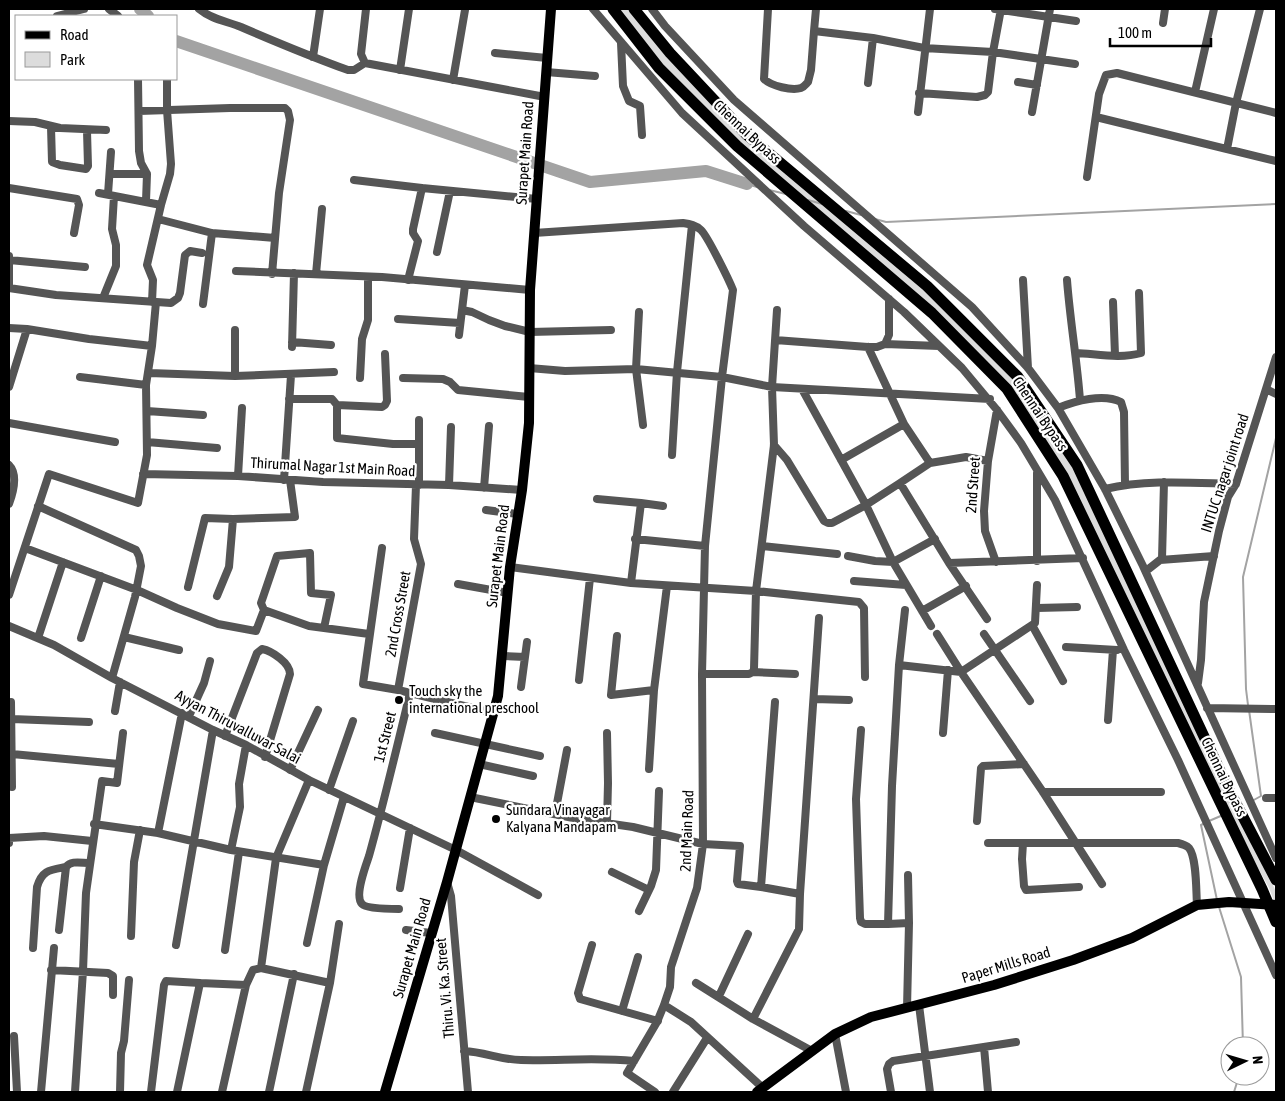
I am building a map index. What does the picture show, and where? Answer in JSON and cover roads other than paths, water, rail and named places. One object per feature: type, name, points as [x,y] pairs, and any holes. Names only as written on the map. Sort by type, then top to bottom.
[{"type":"highway","name":"Chennai Bypass","points":[[613,9],[659,68],[737,146],[932,313],[1007,389],[1063,476],[1232,826],[1275,920]]},
{"type":"highway","name":"Chennai Bypass","points":[[634,9],[670,53],[746,134],[928,286],[1018,377],[1077,465],[1229,790],[1276,880]]},
{"type":"main road","name":"Surapet Main Road","points":[[385,1092],[447,882],[498,696],[510,567],[522,490],[529,423],[530,290],[551,9]]},
{"type":"main road","points":[[1236,898],[1276,905]]},
{"type":"main road","points":[[1200,901],[1236,898],[1276,899]]},
{"type":"main road","name":"Paper Mills Road","points":[[760,1090],[835,1034],[871,1017],[994,985],[1073,960],[1132,938],[1200,901]]},
{"type":"street","points":[[61,15],[84,9]]},
{"type":"street","points":[[198,9],[211,18],[238,26],[313,57],[352,70],[365,63],[544,97]]},
{"type":"street","points":[[313,57],[320,9]]},
{"type":"street","points":[[365,63],[361,54],[366,9]]},
{"type":"street","points":[[400,70],[409,9]]},
{"type":"street","points":[[593,9],[682,113],[804,226],[889,299],[990,398],[1021,443],[1055,500],[1124,650],[1178,760],[1236,898],[1276,975]]},
{"type":"street","points":[[652,9],[664,26],[734,100],[972,307],[1028,368],[1058,408],[1105,489],[1146,571],[1276,858]]},
{"type":"street","points":[[768,9],[764,80],[769,85],[801,88],[808,82],[811,70],[816,9]]},
{"type":"street","points":[[918,112],[930,9]]},
{"type":"street","points":[[919,93],[977,97],[985,95],[989,83],[998,9],[1049,12],[1076,21]]},
{"type":"street","points":[[1163,23],[1165,9]]},
{"type":"street","points":[[1195,92],[1214,9]]},
{"type":"street","points":[[1227,149],[1236,103],[1260,9]]},
{"type":"street","points":[[453,80],[466,10]]},
{"type":"street","points":[[1032,112],[1049,12]]},
{"type":"street","points":[[814,31],[874,38],[924,48],[993,52],[1075,64]]},
{"type":"street","points":[[868,82],[874,38]]},
{"type":"street","points":[[621,43],[623,86],[630,101],[640,104],[642,135]]},
{"type":"street","points":[[495,53],[547,58]]},
{"type":"street","points":[[546,72],[595,76]]},
{"type":"street","points":[[1086,177],[1099,94],[1106,74],[1117,73],[1276,113]]},
{"type":"street","points":[[138,80],[138,150],[147,174],[146,201]]},
{"type":"street","points":[[9,595],[49,474],[138,503],[147,455],[146,385],[152,346],[154,302],[154,280],[147,266],[171,164],[167,80]]},
{"type":"street","points":[[1018,82],[1037,85]]},
{"type":"street","points":[[139,111],[239,108],[285,108],[288,111],[290,120],[279,193],[272,274]]},
{"type":"street","points":[[1096,117],[1276,161]]},
{"type":"street","points":[[9,122],[35,122],[51,128],[106,130]]},
{"type":"street","points":[[51,128],[52,162],[86,169],[88,166],[87,130]]},
{"type":"street","points":[[103,298],[116,266],[116,245],[112,229],[111,152]]},
{"type":"street","points":[[110,174],[147,174]]},
{"type":"street","points":[[354,180],[537,199]]},
{"type":"street","points":[[9,188],[77,199],[79,205],[74,233]]},
{"type":"street","points":[[408,280],[418,241],[413,233],[413,229],[422,188]]},
{"type":"street","points":[[437,252],[450,191]]},
{"type":"street","points":[[99,193],[161,205]]},
{"type":"street","points":[[316,274],[322,209]]},
{"type":"street","points":[[158,219],[212,232],[275,238]]},
{"type":"street","points":[[534,233],[683,223],[692,225],[677,372],[672,455]]},
{"type":"street","name":"2nd Main Road","points":[[634,1061],[658,1020],[670,987],[671,967],[698,888],[703,844],[702,674],[706,546],[732,290],[730,281],[702,231],[692,225]]},
{"type":"street","points":[[203,304],[212,232]]},
{"type":"street","points":[[9,256],[9,288],[56,295],[171,303],[180,294],[185,255],[190,251],[202,253]]},
{"type":"street","points":[[9,260],[85,268]]},
{"type":"street","points":[[236,271],[368,277],[530,290]]},
{"type":"street","points":[[294,273],[292,345],[330,345]]},
{"type":"street","points":[[360,378],[362,339],[368,320],[368,277]]},
{"type":"street","points":[[1023,280],[1028,368]]},
{"type":"street","points":[[1067,280],[1080,400]]},
{"type":"street","points":[[459,335],[465,285]]},
{"type":"street","points":[[1076,353],[1115,355],[1136,355],[1142,353],[1139,293]]},
{"type":"street","points":[[885,344],[889,335],[889,299]]},
{"type":"street","points":[[1113,302],[1115,355]]},
{"type":"street","points":[[462,310],[476,313],[505,326],[530,332],[611,330]]},
{"type":"street","points":[[752,672],[754,669],[756,591],[774,444],[772,387],[777,310]]},
{"type":"street","points":[[639,312],[636,369],[643,426]]},
{"type":"street","points":[[398,319],[460,323]]},
{"type":"street","points":[[9,328],[152,346]]},
{"type":"street","points":[[9,387],[27,329]]},
{"type":"street","points":[[235,330],[235,376]]},
{"type":"street","points":[[775,340],[868,347],[877,347],[885,344],[939,346]]},
{"type":"street","points":[[868,347],[904,424],[930,463]]},
{"type":"street","points":[[337,405],[382,407],[385,405],[385,354]]},
{"type":"street","name":"INTUC nagar joint road","points":[[1198,685],[1204,602],[1228,497],[1236,484],[1276,357]]},
{"type":"street","points":[[529,368],[565,371],[636,369],[722,377],[772,387],[990,398]]},
{"type":"street","points":[[149,373],[235,376],[334,372]]},
{"type":"street","points":[[188,587],[205,518],[295,517],[287,480],[291,375]]},
{"type":"street","points":[[80,377],[146,385]]},
{"type":"street","points":[[403,378],[443,378],[458,390],[529,397]]},
{"type":"street","points":[[802,389],[866,505],[893,562],[932,626]]},
{"type":"street","points":[[1266,390],[1276,394]]},
{"type":"street","points":[[289,399],[332,399],[337,405],[336,438],[393,444],[419,444]]},
{"type":"street","points":[[1058,408],[1080,400],[1116,400],[1123,406],[1125,485]]},
{"type":"street","points":[[238,476],[242,408]]},
{"type":"street","name":"2nd Street","points":[[996,562],[985,531],[984,511],[988,461],[998,410]]},
{"type":"street","points":[[147,411],[203,415]]},
{"type":"street","name":"2nd Cross Street","points":[[398,690],[421,564],[414,539],[418,485],[419,420]]},
{"type":"street","points":[[9,423],[115,442]]},
{"type":"street","points":[[841,460],[904,424]]},
{"type":"street","points":[[484,488],[489,426]]},
{"type":"street","points":[[449,485],[451,428]]},
{"type":"street","points":[[147,442],[217,448]]},
{"type":"street","points":[[774,444],[787,460],[824,521],[832,523],[866,505],[930,463],[966,458],[988,461]]},
{"type":"street","points":[[9,504],[13,472],[10,466]]},
{"type":"street","points":[[1037,471],[1037,561]]},
{"type":"street","name":"Thirumal Nagar 1st Main Road","points":[[143,474],[238,476],[287,480],[449,485],[522,490]]},
{"type":"street","points":[[1105,489],[1125,485],[1164,482],[1236,484]]},
{"type":"street","points":[[1162,559],[1164,482]]},
{"type":"street","points":[[900,483],[949,563],[987,619]]},
{"type":"street","points":[[597,499],[664,506]]},
{"type":"street","points":[[630,583],[641,503]]},
{"type":"street","points":[[38,506],[136,550],[139,556],[141,566],[137,590],[124,637],[116,680],[116,712]]},
{"type":"street","points":[[486,510],[518,514]]},
{"type":"street","points":[[217,596],[229,566],[234,519]]},
{"type":"street","points":[[635,539],[706,546]]},
{"type":"street","points":[[848,556],[893,562],[935,539]]},
{"type":"street","points":[[762,546],[837,554]]},
{"type":"street","points":[[25,548],[137,590],[218,624],[256,631],[264,610]]},
{"type":"street","points":[[324,628],[331,595],[311,593],[310,553],[278,556],[260,604],[264,610],[309,626],[324,628],[370,634],[382,548]]},
{"type":"street","points":[[1146,571],[1162,559],[1214,556]]},
{"type":"street","points":[[949,563],[1083,558]]},
{"type":"street","points":[[38,638],[63,562]]},
{"type":"street","points":[[510,567],[630,583],[756,591],[859,602],[864,608],[865,677]]},
{"type":"street","points":[[82,638],[101,576]]},
{"type":"street","points":[[579,680],[590,578]]},
{"type":"street","points":[[854,581],[906,585]]},
{"type":"street","points":[[458,584],[508,593]]},
{"type":"street","points":[[899,665],[961,672],[1036,622],[1037,585]]},
{"type":"street","points":[[648,769],[654,690],[667,586]]},
{"type":"street","points":[[922,611],[966,586]]},
{"type":"street","points":[[1037,608],[1077,607]]},
{"type":"street","points":[[888,924],[892,786],[899,665],[905,610]]},
{"type":"street","points":[[753,1019],[799,929],[819,618]]},
{"type":"street","points":[[1032,625],[1064,681]]},
{"type":"street","name":"Ayyan Thiruvalluvar Salai","points":[[9,626],[54,645],[116,680],[246,745],[290,770],[456,850],[538,895]]},
{"type":"street","name":"1st Street","points":[[370,634],[363,684],[410,692],[380,814],[362,876],[360,900],[362,905],[369,907],[399,910]]},
{"type":"street","points":[[937,634],[1044,792],[1102,884]]},
{"type":"street","points":[[984,634],[1030,701]]},
{"type":"street","points":[[617,636],[611,695],[654,690]]},
{"type":"street","points":[[124,637],[179,650]]},
{"type":"street","points":[[521,687],[527,642]]},
{"type":"street","points":[[1066,647],[1124,650]]},
{"type":"street","points":[[225,736],[257,653],[267,650],[288,665],[290,674],[265,757]]},
{"type":"street","points":[[1108,720],[1113,650]]},
{"type":"street","points":[[502,656],[525,657]]},
{"type":"street","points":[[158,833],[185,715],[204,683],[210,661]]},
{"type":"street","points":[[942,733],[948,670]]},
{"type":"street","points":[[702,674],[749,674],[752,672],[795,674]]},
{"type":"street","points":[[410,692],[494,713]]},
{"type":"street","points":[[814,699],[849,700]]},
{"type":"street","points":[[11,702],[12,786]]},
{"type":"street","points":[[760,887],[776,702]]},
{"type":"street","points":[[1207,708],[1276,709]]},
{"type":"street","points":[[290,770],[318,710]]},
{"type":"street","points":[[12,719],[89,722]]},
{"type":"street","points":[[329,790],[353,721]]},
{"type":"street","points":[[176,945],[192,842],[213,730]]},
{"type":"street","points":[[861,730],[856,798],[860,918],[861,922],[866,924],[909,923]]},
{"type":"street","points":[[75,1092],[86,893],[94,824],[102,781],[117,783],[123,733]]},
{"type":"street","points":[[435,733],[540,756]]},
{"type":"street","points":[[607,733],[607,823]]},
{"type":"street","points":[[224,950],[240,807],[239,784],[246,745]]},
{"type":"street","points":[[555,814],[567,750]]},
{"type":"street","points":[[12,754],[119,764]]},
{"type":"street","points":[[479,764],[533,776]]},
{"type":"street","points":[[977,821],[981,768],[983,766],[1024,764]]},
{"type":"street","points":[[261,968],[276,858],[310,780]]},
{"type":"street","points":[[639,911],[656,870],[659,791]]},
{"type":"street","points":[[1044,792],[1161,792]]},
{"type":"street","points":[[307,943],[324,865],[344,797]]},
{"type":"street","points":[[470,797],[633,827],[703,844],[740,846],[738,884],[800,894]]},
{"type":"street","points":[[1266,798],[1276,798]]},
{"type":"street","points":[[94,824],[158,833],[235,851],[324,865]]},
{"type":"street","points":[[400,888],[410,828]]},
{"type":"street","points":[[131,936],[134,862],[140,830]]},
{"type":"street","points":[[9,843],[9,838],[44,836],[92,841]]},
{"type":"street","points":[[988,843],[1178,843],[1184,845],[1194,860],[1200,901]]},
{"type":"street","points":[[1023,843],[1022,860],[1026,890],[1079,887]]},
{"type":"street","points":[[33,948],[36,887],[39,879],[44,873],[66,867],[73,862],[90,863]]},
{"type":"street","points":[[59,930],[66,867]]},
{"type":"street","points":[[612,872],[649,890]]},
{"type":"street","points":[[908,875],[908,1008]]},
{"type":"street","name":"Thiru. Vi. Ka. Street","points":[[447,882],[451,896],[468,1092]]},
{"type":"street","points":[[306,1092],[330,983],[339,924]]},
{"type":"street","points":[[406,930],[431,933]]},
{"type":"street","points":[[719,996],[748,934]]},
{"type":"street","points":[[592,945],[578,993],[580,999],[658,1020]]},
{"type":"street","points":[[41,1092],[50,970],[54,948]]},
{"type":"street","points":[[622,1011],[638,957]]},
{"type":"street","points":[[222,1092],[246,985],[253,970],[261,968],[330,983]]},
{"type":"street","points":[[50,970],[111,974],[113,976],[113,995]]},
{"type":"street","points":[[270,1092],[294,974]]},
{"type":"street","points":[[120,1092],[121,1053],[124,1041],[129,980]]},
{"type":"street","points":[[151,1092],[166,981],[246,985]]},
{"type":"street","points":[[696,983],[753,1019],[812,1051]]},
{"type":"street","points":[[178,1092],[200,984]]},
{"type":"street","points":[[664,1005],[691,1022],[760,1090]]},
{"type":"street","points":[[919,1005],[930,1092]]},
{"type":"street","points":[[835,1034],[846,1092]]},
{"type":"street","points":[[14,1036],[17,1092]]},
{"type":"street","points":[[673,1092],[706,1038]]},
{"type":"street","points":[[890,1092],[887,1069],[888,1064],[892,1061],[1016,1042]]},
{"type":"street","points":[[984,1047],[988,1092]]},
{"type":"street","points":[[464,1051],[481,1052],[504,1059],[520,1060],[615,1059],[634,1061],[627,1073],[655,1092]]},
{"type":"waterway","points":[[140,9],[147,15]]},
{"type":"waterway","points":[[178,42],[590,182],[706,171],[747,184]]},
{"type":"waterway","points":[[747,184],[757,187]]},
{"type":"waterway","points":[[769,190],[786,194]]},
{"type":"waterway","points":[[808,200],[822,204]]},
{"type":"waterway","points":[[875,219],[886,222],[1276,204]]},
{"type":"waterway","points":[[846,211],[861,215]]},
{"type":"waterway","points":[[1248,705],[1243,577],[1276,438]]},
{"type":"waterway","points":[[1249,710],[1261,796],[1252,801]]},
{"type":"waterway","points":[[1209,821],[1223,815]]},
{"type":"waterway","points":[[1205,823],[1201,825],[1217,900]]},
{"type":"waterway","points":[[1219,907],[1241,977],[1243,1036]]},
{"type":"waterway","points":[[1234,1092],[1236,1086]]},
{"type":"place","name":"Touch sky the international preschool","points":[[399,700]]},
{"type":"place","name":"Sundara Vinayagar Kalyana Mandapam","points":[[496,819]]}]
